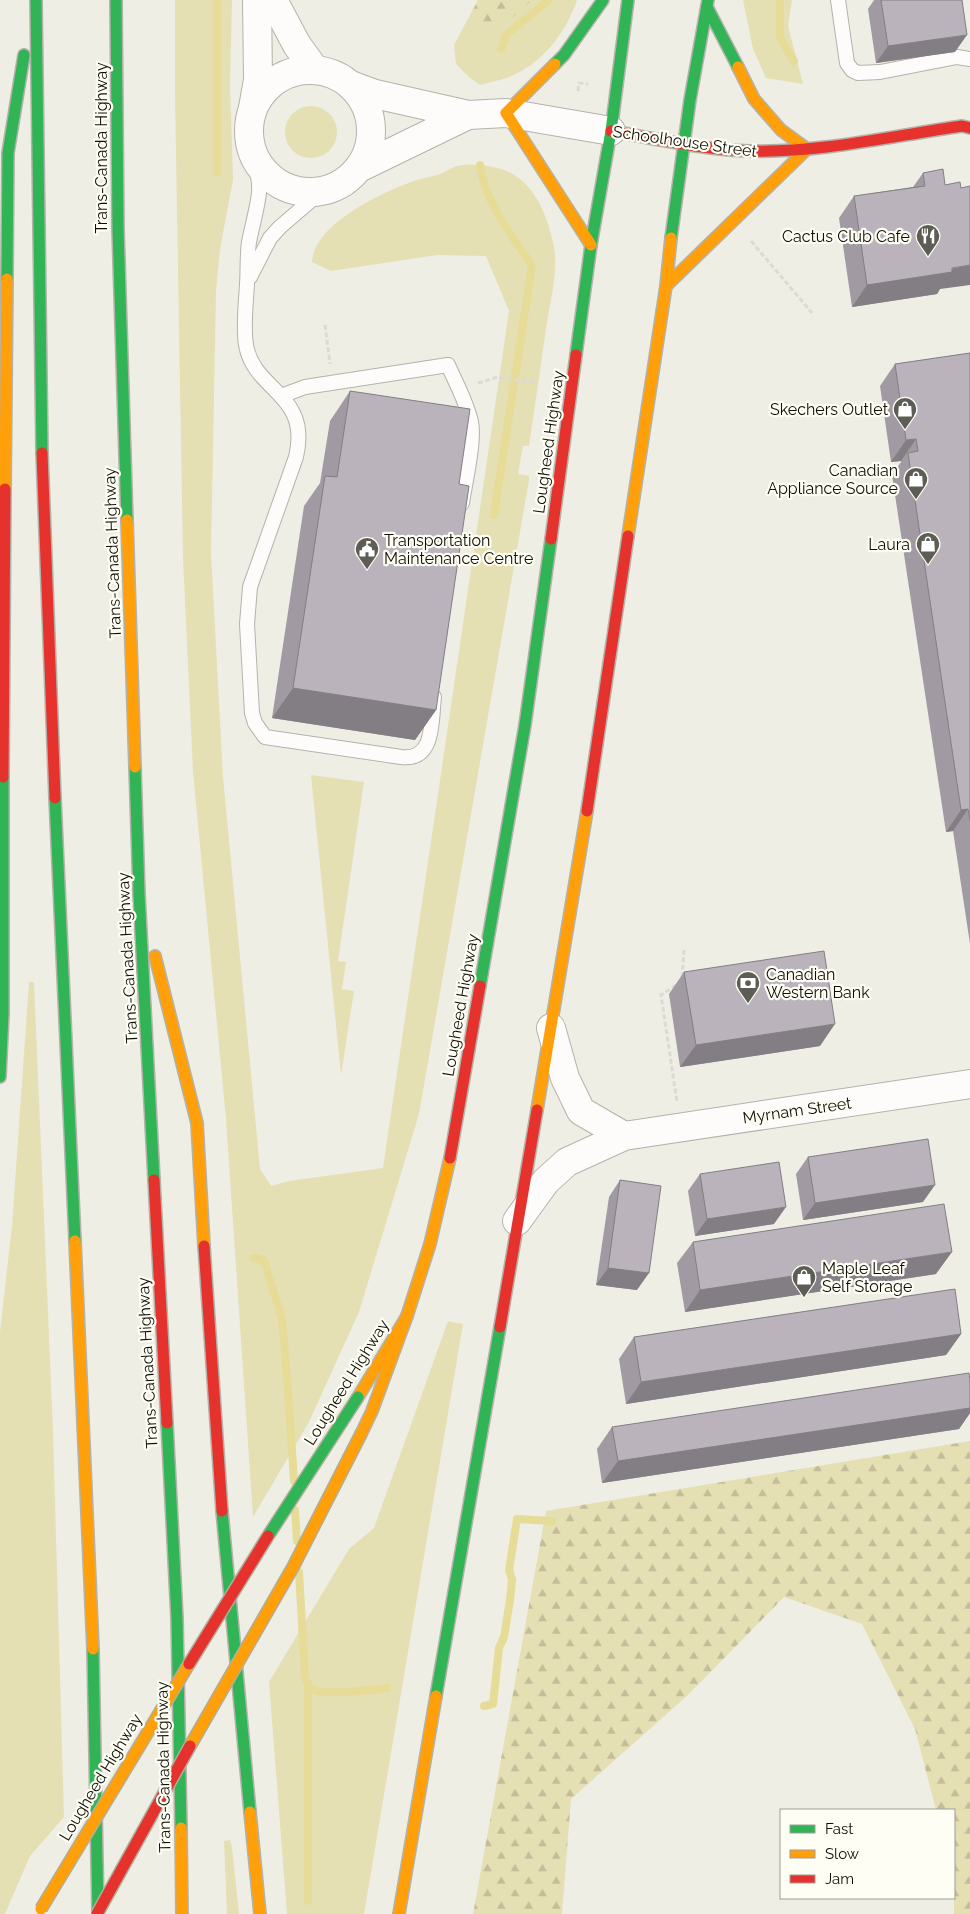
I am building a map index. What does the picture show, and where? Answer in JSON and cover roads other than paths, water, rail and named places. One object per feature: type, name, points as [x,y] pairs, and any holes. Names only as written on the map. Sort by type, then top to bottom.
[{"type":"main road","points":[[0,1078],[4,1004],[4,669],[8,153],[34,0]]},
{"type":"main road","points":[[34,0],[42,493],[93,1647],[98,1914]]},
{"type":"main road","name":"Trans-Canada Highway","points":[[116,0],[118,229],[139,894],[177,1618],[182,1914]]},
{"type":"main road","points":[[591,245],[506,113],[564,55],[603,0]]},
{"type":"main road","name":"Lougheed Highway","points":[[40,1912],[135,1749],[306,1476],[358,1397],[407,1316],[430,1244],[454,1135],[525,725],[591,245],[611,131],[628,0]]},
{"type":"main road","points":[[399,1914],[551,1028],[584,824],[666,286],[690,100],[707,4]]},
{"type":"main road","points":[[666,286],[806,149],[781,130],[754,99],[707,4]]},
{"type":"main road","name":"Schoolhouse Street","points":[[611,131],[734,150],[768,151],[806,149],[967,125]]},
{"type":"main road","points":[[139,894],[197,1123],[209,1336],[225,1560],[260,1914]]},
{"type":"main road","points":[[98,1914],[155,1806],[274,1601],[337,1486],[372,1411],[407,1316]]},
{"type":"street","points":[[252,112],[262,94],[276,80],[295,72],[315,70],[334,75],[351,85],[362,99],[370,116],[371,134],[368,152],[359,168],[349,179],[336,187],[322,191],[301,192],[282,185],[266,173],[254,156],[249,126],[258,80],[257,0]]},
{"type":"street","points":[[273,0],[297,46],[315,70]]},
{"type":"street","name":"Schoolhouse Street","points":[[351,85],[376,94],[468,115],[506,113],[611,131]]},
{"type":"street","name":"Schoolhouse Street","points":[[359,168],[468,115]]},
{"type":"street","points":[[551,1028],[564,1078],[581,1111],[624,1136]]},
{"type":"street","name":"Myrnam Street","points":[[517,1221],[546,1181],[567,1162],[624,1136],[970,1084]]},
{"type":"lane","points":[[838,0],[847,63],[852,70],[858,73],[880,72],[956,57],[970,59]]},
{"type":"lane","points":[[254,156],[259,177],[259,193],[250,241],[245,311],[246,346],[256,368],[292,410],[297,424],[299,442],[296,457],[250,587],[247,624],[252,713],[255,723],[265,737],[401,757],[417,756],[427,747],[436,685]]},
{"type":"lane","points":[[247,282],[270,238],[322,191]]},
{"type":"lane","points":[[281,396],[304,388],[448,365],[472,424],[472,437],[461,512]]},
{"type":"waterway","points":[[217,0],[217,172]]},
{"type":"waterway","points":[[501,49],[506,35],[549,0]]},
{"type":"waterway","points":[[780,0],[780,38],[794,61]]},
{"type":"waterway","points":[[480,165],[487,191],[500,218],[532,265],[494,515]]},
{"type":"waterway","points":[[253,1258],[264,1260],[282,1319],[294,1481]]},
{"type":"waterway","points":[[295,1510],[297,1541]]},
{"type":"waterway","points":[[484,1706],[493,1704],[499,1648],[504,1637],[510,1600],[512,1579],[509,1570],[517,1519],[552,1521]]},
{"type":"waterway","points":[[299,1572],[305,1676],[309,1686],[312,1689],[327,1692],[387,1688]]},
{"type":"waterway","points":[[308,1686],[308,1901]]},
{"type":"place","name":"Cactus Club Cafe","points":[[928,257]]},
{"type":"place","name":"Skechers Outlet","points":[[905,430]]},
{"type":"place","name":"Canadian Appliance Source","points":[[916,500]]},
{"type":"place","name":"Laura","points":[[928,565]]},
{"type":"place","name":"Transportation Maintenance Centre","points":[[367,570]]},
{"type":"place","name":"Canadian Western Bank","points":[[748,1004]]},
{"type":"place","name":"Maple Leaf Self Storage","points":[[804,1298]]}]
